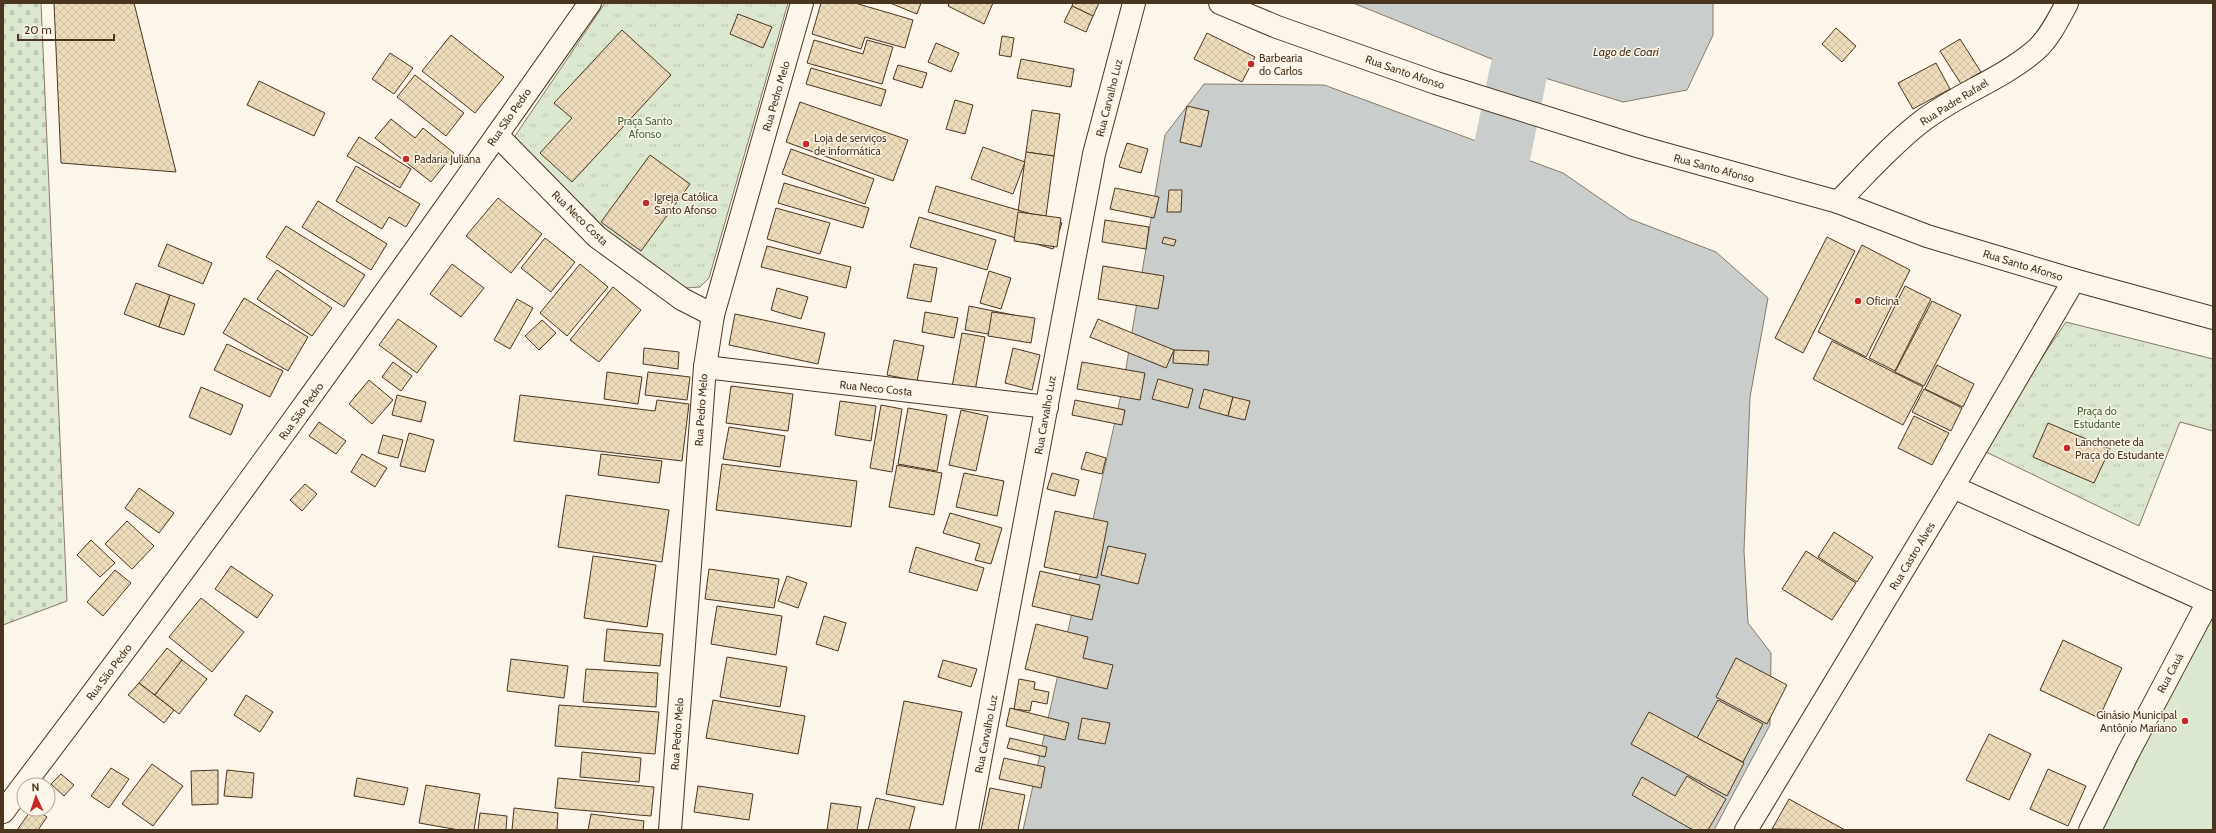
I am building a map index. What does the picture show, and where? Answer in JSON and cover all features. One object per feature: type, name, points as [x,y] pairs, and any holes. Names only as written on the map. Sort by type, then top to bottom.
[{"type":"street","name":"Rua São Pedro","points":[[3,812],[129,647],[258,470],[590,3]]},
{"type":"street","name":"Rua Pedro Melo","points":[[670,830],[705,367],[713,315],[802,3]]},
{"type":"street","name":"Rua Carvalho Luz","points":[[967,830],[1094,154],[1134,3]]},
{"type":"street","name":"Rua Santo Afonso","points":[[1220,3],[1277,27],[1436,83],[1640,148],[1838,202],[1927,236],[2074,280],[2213,318]]},
{"type":"street","name":"Rua Padre Rafael","points":[[1838,202],[1890,150],[1922,122],[2013,67],[2038,48],[2057,21],[2067,3]]},
{"type":"street","name":"Rua Neco Costa","points":[[497,135],[597,237],[682,299],[713,315]]},
{"type":"street","name":"Rua Castro Alves","points":[[1747,830],[1953,487],[2074,280]]},
{"type":"street","name":"Rua Neco Costa","points":[[705,367],[1047,407]]},
{"type":"street","points":[[1953,487],[2211,603]]},
{"type":"street","name":"Rua Cauá","points":[[2090,830],[2128,753],[2211,603]]},
{"type":"green space","points":[[3,3],[41,3],[67,601],[3,625]]},
{"type":"green space","name":"Praça Santo Afonso","points":[[605,3],[788,3],[709,278],[700,287],[685,288],[603,232],[521,146],[515,136]]},
{"type":"green space","name":"Praça do Estudante","points":[[2066,322],[2213,359],[2213,431],[2180,422],[2139,526],[1980,449]]},
{"type":"green space","name":"Ginásio Municipal Antônio Mariano","points":[[2213,611],[2213,830],[2102,830]]},
{"type":"water","name":"Lago de Coari","points":[[1353,3],[1713,3],[1713,35],[1687,90],[1623,102],[1519,70]]},
{"type":"water","points":[[1204,84],[1324,85],[1563,173],[1630,219],[1716,252],[1768,298],[1750,397],[1744,551],[1748,623],[1771,653],[1770,725],[1714,830],[1023,830],[1123,386],[1165,135]]},
{"type":"building","points":[[54,3],[134,3],[176,172],[61,163]]},
{"type":"building","points":[[821,3],[855,3],[913,20],[905,48],[865,37],[861,49],[812,34]]},
{"type":"building","points":[[890,3],[921,3],[917,14]]},
{"type":"building","points":[[949,3],[993,3],[984,24],[948,6]]},
{"type":"building","points":[[1073,3],[1099,3],[1093,16],[1072,6]]},
{"type":"building","points":[[1072,6],[1093,16],[1086,32],[1064,22]]},
{"type":"building","points":[[738,14],[772,27],[763,48],[730,34]]},
{"type":"building","points":[[1836,28],[1856,46],[1842,62],[1822,44]]},
{"type":"building","points":[[622,30],[671,75],[572,182],[540,153],[572,118],[554,103]]},
{"type":"building","points":[[1207,33],[1255,57],[1242,82],[1194,59]]},
{"type":"building","points":[[451,35],[504,77],[475,113],[422,71]]},
{"type":"building","points":[[1002,36],[1014,38],[1011,57],[999,55]]},
{"type":"building","points":[[1960,39],[1981,72],[1961,84],[1940,51]]},
{"type":"building","points":[[814,40],[863,54],[867,40],[893,47],[882,84],[807,63]]},
{"type":"building","points":[[936,43],[959,53],[951,72],[928,62]]},
{"type":"building","points":[[390,53],[413,68],[394,94],[372,79]]},
{"type":"building","points":[[1021,59],[1074,69],[1071,87],[1017,78]]},
{"type":"building","points":[[1936,63],[1950,89],[1913,109],[1898,83]]},
{"type":"building","points":[[898,65],[927,73],[922,88],[893,79]]},
{"type":"building","points":[[811,68],[886,90],[881,106],[806,84]]},
{"type":"building","points":[[415,75],[464,113],[446,136],[397,97]]},
{"type":"building","points":[[259,81],[325,113],[314,136],[247,105]]},
{"type":"building","points":[[955,100],[973,105],[965,134],[946,129]]},
{"type":"building","points":[[800,102],[908,140],[893,181],[786,142]]},
{"type":"building","points":[[1187,106],[1209,111],[1201,147],[1180,142]]},
{"type":"building","points":[[1032,110],[1060,114],[1054,156],[1026,152]]},
{"type":"building","points":[[391,119],[415,138],[423,128],[454,153],[431,182],[375,138]]},
{"type":"building","points":[[359,137],[411,169],[400,188],[347,156]]},
{"type":"building","points":[[1127,143],[1148,149],[1141,173],[1119,167]]},
{"type":"building","points":[[983,147],[1025,162],[1013,194],[971,179]]},
{"type":"building","points":[[791,149],[874,179],[865,204],[782,174]]},
{"type":"building","points":[[1026,152],[1054,156],[1046,216],[1018,212]]},
{"type":"building","name":"Igreja Católica Santo Afonso","points":[[650,155],[690,184],[641,251],[601,222]]},
{"type":"building","points":[[356,166],[420,204],[406,227],[389,217],[382,229],[336,201]]},
{"type":"building","points":[[784,183],[869,208],[863,228],[778,203]]},
{"type":"building","points":[[936,186],[1062,223],[1053,249],[928,212]]},
{"type":"building","points":[[1115,188],[1159,197],[1154,218],[1110,209]]},
{"type":"building","points":[[1169,190],[1182,190],[1181,212],[1167,212]]},
{"type":"building","points":[[498,198],[542,234],[511,273],[466,236]]},
{"type":"building","points":[[318,201],[387,244],[371,270],[302,227]]},
{"type":"building","points":[[776,208],[830,223],[820,254],[767,239]]},
{"type":"building","points":[[1018,212],[1061,218],[1057,247],[1014,241]]},
{"type":"building","points":[[919,217],[996,240],[987,270],[910,247]]},
{"type":"building","points":[[1105,220],[1149,227],[1146,249],[1102,242]]},
{"type":"building","points":[[286,226],[365,275],[344,307],[266,257]]},
{"type":"building","points":[[1164,237],[1176,240],[1174,246],[1162,243]]},
{"type":"building","points":[[1827,237],[1855,251],[1803,353],[1775,338]]},
{"type":"building","points":[[545,238],[575,262],[551,292],[521,268]]},
{"type":"building","points":[[167,244],[212,263],[203,284],[158,266]]},
{"type":"building","points":[[1862,245],[1910,270],[1866,357],[1818,332]]},
{"type":"building","points":[[767,246],[851,267],[846,288],[761,267]]},
{"type":"building","points":[[452,264],[484,288],[461,317],[430,294]]},
{"type":"building","points":[[580,264],[608,287],[567,336],[540,313]]},
{"type":"building","points":[[914,264],[937,268],[931,302],[907,298]]},
{"type":"building","points":[[1103,266],[1164,276],[1158,309],[1098,299]]},
{"type":"building","points":[[277,270],[332,308],[312,336],[257,299]]},
{"type":"building","points":[[989,271],[1011,278],[1001,309],[980,303]]},
{"type":"building","points":[[136,283],[170,295],[159,327],[124,314]]},
{"type":"building","points":[[1905,286],[1931,299],[1895,371],[1869,358]]},
{"type":"building","points":[[613,287],[641,310],[599,362],[570,340]]},
{"type":"building","points":[[777,288],[808,297],[801,319],[771,310]]},
{"type":"building","points":[[170,295],[195,304],[184,335],[159,327]]},
{"type":"building","points":[[244,298],[308,337],[288,371],[223,333]]},
{"type":"building","points":[[517,299],[533,308],[510,349],[494,340]]},
{"type":"building","points":[[1932,301],[1961,315],[1924,386],[1895,372]]},
{"type":"building","points":[[969,306],[1033,319],[1028,341],[965,330]]},
{"type":"building","points":[[925,312],[958,318],[954,338],[922,332]]},
{"type":"building","points":[[992,312],[1035,318],[1031,343],[988,336]]},
{"type":"building","points":[[735,314],[825,333],[818,364],[729,345]]},
{"type":"building","points":[[398,319],[437,346],[417,373],[379,345]]},
{"type":"building","points":[[1098,319],[1174,350],[1166,368],[1090,337]]},
{"type":"building","points":[[542,320],[556,333],[539,350],[525,336]]},
{"type":"building","points":[[962,333],[985,337],[975,391],[952,387]]},
{"type":"building","points":[[894,340],[924,346],[917,381],[887,375]]},
{"type":"building","points":[[1832,341],[1923,387],[1903,425],[1813,379]]},
{"type":"building","points":[[227,344],[283,371],[270,397],[214,370]]},
{"type":"building","points":[[644,348],[679,352],[678,369],[643,364]]},
{"type":"building","points":[[1013,348],[1040,355],[1032,390],[1005,383]]},
{"type":"building","points":[[1174,350],[1209,351],[1208,365],[1173,363]]},
{"type":"building","points":[[393,362],[412,376],[401,391],[382,377]]},
{"type":"building","points":[[1082,362],[1145,373],[1140,400],[1077,389]]},
{"type":"building","points":[[1937,365],[1974,384],[1963,407],[1925,389]]},
{"type":"building","points":[[607,372],[642,377],[638,404],[604,399]]},
{"type":"building","points":[[648,372],[690,377],[687,400],[645,395]]},
{"type":"building","points":[[1158,379],[1193,389],[1188,408],[1152,399]]},
{"type":"building","points":[[369,380],[393,400],[372,424],[349,404]]},
{"type":"building","points":[[731,386],[793,394],[788,431],[726,423]]},
{"type":"building","points":[[201,387],[243,405],[231,435],[189,417]]},
{"type":"building","points":[[1204,389],[1233,397],[1228,416],[1199,408]]},
{"type":"building","points":[[1924,389],[1962,408],[1951,431],[1912,412]]},
{"type":"building","points":[[397,395],[426,402],[421,422],[392,415]]},
{"type":"building","points":[[520,395],[655,411],[657,400],[689,404],[682,461],[514,441]]},
{"type":"building","points":[[1233,397],[1250,401],[1245,420],[1228,416]]},
{"type":"building","points":[[1075,400],[1125,410],[1122,425],[1072,415]]},
{"type":"building","points":[[840,401],[876,406],[871,441],[835,435]]},
{"type":"building","points":[[881,405],[902,409],[892,472],[870,468]]},
{"type":"building","points":[[908,408],[947,415],[937,471],[898,464]]},
{"type":"building","points":[[961,410],[988,416],[976,471],[949,465]]},
{"type":"building","points":[[1914,416],[1949,433],[1932,465],[1898,448]]},
{"type":"building","points":[[319,422],[346,441],[336,454],[309,436]]},
{"type":"building","points":[[2048,423],[2110,449],[2094,483],[2033,457]]},
{"type":"building","points":[[729,427],[785,436],[780,467],[723,459]]},
{"type":"building","points":[[409,433],[434,440],[425,472],[400,466]]},
{"type":"building","points":[[383,435],[403,440],[398,458],[378,453]]},
{"type":"building","points":[[1086,452],[1106,458],[1102,474],[1081,469]]},
{"type":"building","points":[[362,454],[387,468],[375,487],[351,472]]},
{"type":"building","points":[[601,454],[662,461],[659,483],[598,475]]},
{"type":"building","points":[[722,464],[857,481],[851,527],[716,510]]},
{"type":"building","points":[[897,465],[942,473],[934,515],[889,507]]},
{"type":"building","points":[[964,473],[1004,481],[997,516],[956,507]]},
{"type":"building","points":[[1052,473],[1079,480],[1075,496],[1047,489]]},
{"type":"building","points":[[305,484],[317,494],[302,511],[290,500]]},
{"type":"building","points":[[139,488],[174,513],[159,533],[125,508]]},
{"type":"building","points":[[566,495],[669,510],[662,562],[558,547]]},
{"type":"building","points":[[1055,511],[1108,522],[1097,578],[1044,567]]},
{"type":"building","points":[[950,513],[1002,528],[991,564],[975,560],[980,544],[943,533]]},
{"type":"building","points":[[127,521],[154,546],[132,569],[105,544]]},
{"type":"building","points":[[1834,532],[1873,557],[1857,582],[1818,557]]},
{"type":"building","points":[[91,540],[115,563],[100,577],[77,555]]},
{"type":"building","points":[[1108,546],[1146,554],[1138,584],[1101,575]]},
{"type":"building","points":[[916,547],[984,568],[977,591],[909,572]]},
{"type":"building","points":[[1806,551],[1856,583],[1832,620],[1782,589]]},
{"type":"building","points":[[593,556],[656,565],[647,627],[584,618]]},
{"type":"building","points":[[231,566],[273,595],[257,618],[215,589]]},
{"type":"building","points":[[709,569],[779,579],[774,608],[705,599]]},
{"type":"building","points":[[115,570],[131,583],[103,616],[87,602]]},
{"type":"building","points":[[1040,571],[1100,585],[1092,620],[1032,606]]},
{"type":"building","points":[[787,576],[807,583],[798,608],[778,601]]},
{"type":"building","points":[[201,598],[244,632],[212,672],[169,637]]},
{"type":"building","points":[[717,606],[782,616],[776,655],[711,644]]},
{"type":"building","points":[[824,616],[846,623],[838,651],[816,644]]},
{"type":"building","points":[[1036,624],[1088,637],[1083,658],[1113,665],[1107,689],[1025,669]]},
{"type":"building","points":[[607,629],[663,634],[660,666],[604,661]]},
{"type":"building","points":[[2063,640],[2122,668],[2099,718],[2040,690]]},
{"type":"building","points":[[167,648],[182,660],[155,695],[139,683]]},
{"type":"building","points":[[727,657],[787,667],[780,707],[720,697]]},
{"type":"building","points":[[1736,658],[1787,685],[1767,724],[1716,697]]},
{"type":"building","points":[[511,659],[568,666],[564,698],[507,691]]},
{"type":"building","points":[[182,660],[207,679],[179,714],[155,695]]},
{"type":"building","points":[[943,660],[977,669],[971,687],[938,677]]},
{"type":"building","points":[[586,669],[658,673],[656,707],[583,702]]},
{"type":"building","points":[[1019,679],[1035,682],[1034,689],[1049,692],[1047,704],[1032,701],[1030,711],[1014,709]]},
{"type":"building","points":[[139,683],[174,710],[164,723],[128,695]]},
{"type":"building","points":[[246,695],[273,712],[260,732],[234,715]]},
{"type":"building","points":[[713,700],[805,716],[798,754],[706,738]]},
{"type":"building","points":[[1718,700],[1763,724],[1743,762],[1697,738]]},
{"type":"building","points":[[904,701],[962,712],[943,805],[886,794]]},
{"type":"building","points":[[559,705],[659,712],[655,754],[555,746]]},
{"type":"building","points":[[1010,708],[1069,723],[1065,740],[1006,726]]},
{"type":"building","points":[[1649,712],[1744,763],[1727,796],[1631,744]]},
{"type":"building","points":[[1082,718],[1110,723],[1105,744],[1078,739]]},
{"type":"building","points":[[1989,734],[2031,754],[2009,800],[1966,780]]},
{"type":"building","points":[[1010,738],[1047,747],[1045,757],[1007,748]]},
{"type":"building","points":[[582,752],[641,758],[639,782],[580,777]]},
{"type":"building","points":[[1004,758],[1045,767],[1041,788],[999,779]]},
{"type":"building","points":[[152,764],[183,786],[153,826],[122,804]]},
{"type":"building","points":[[111,768],[129,779],[109,808],[91,796]]},
{"type":"building","points":[[2048,769],[2086,786],[2068,826],[2030,809]]},
{"type":"building","points":[[218,770],[218,804],[192,805],[191,771]]},
{"type":"building","points":[[227,770],[254,773],[252,798],[224,796]]},
{"type":"building","points":[[61,774],[74,785],[64,796],[56,789],[56,779]]},
{"type":"building","points":[[1687,776],[1726,799],[1708,830],[1693,830],[1632,795],[1642,777],[1675,796]]},
{"type":"building","points":[[357,778],[408,788],[404,805],[354,796]]},
{"type":"building","points":[[558,778],[654,787],[651,816],[555,808]]},
{"type":"building","points":[[426,785],[480,794],[474,830],[459,830],[419,823]]},
{"type":"building","points":[[698,786],[753,794],[749,820],[694,812]]},
{"type":"building","points":[[990,788],[1025,795],[1018,830],[981,830]]},
{"type":"building","points":[[876,798],[915,807],[909,830],[868,830]]},
{"type":"building","points":[[1789,799],[1845,830],[1772,829]]},
{"type":"building","points":[[831,803],[861,807],[857,830],[827,830]]},
{"type":"building","points":[[514,808],[558,813],[557,830],[512,830]]},
{"type":"building","points":[[480,813],[507,816],[506,830],[478,830]]},
{"type":"building","points":[[591,814],[644,821],[643,830],[588,830]]},
{"type":"building","points":[[26,817],[47,817],[38,830],[17,830]]},
{"type":"waterway","points":[[1486,228],[1519,70]]},
{"type":"place","name":"Barbearia do Carlos","points":[[1251,64]]},
{"type":"place","name":"Loja de serviços de informática","points":[[806,144]]},
{"type":"place","name":"Padaria Juliana","points":[[406,159]]},
{"type":"place","name":"Igreja Católica Santo Afonso","points":[[646,203]]},
{"type":"place","name":"Oficina","points":[[1858,301]]},
{"type":"place","name":"Lanchonete da Praça do Estudante","points":[[2067,448]]},
{"type":"place","name":"Ginásio Municipal Antônio Mariano","points":[[2185,721]]}]
